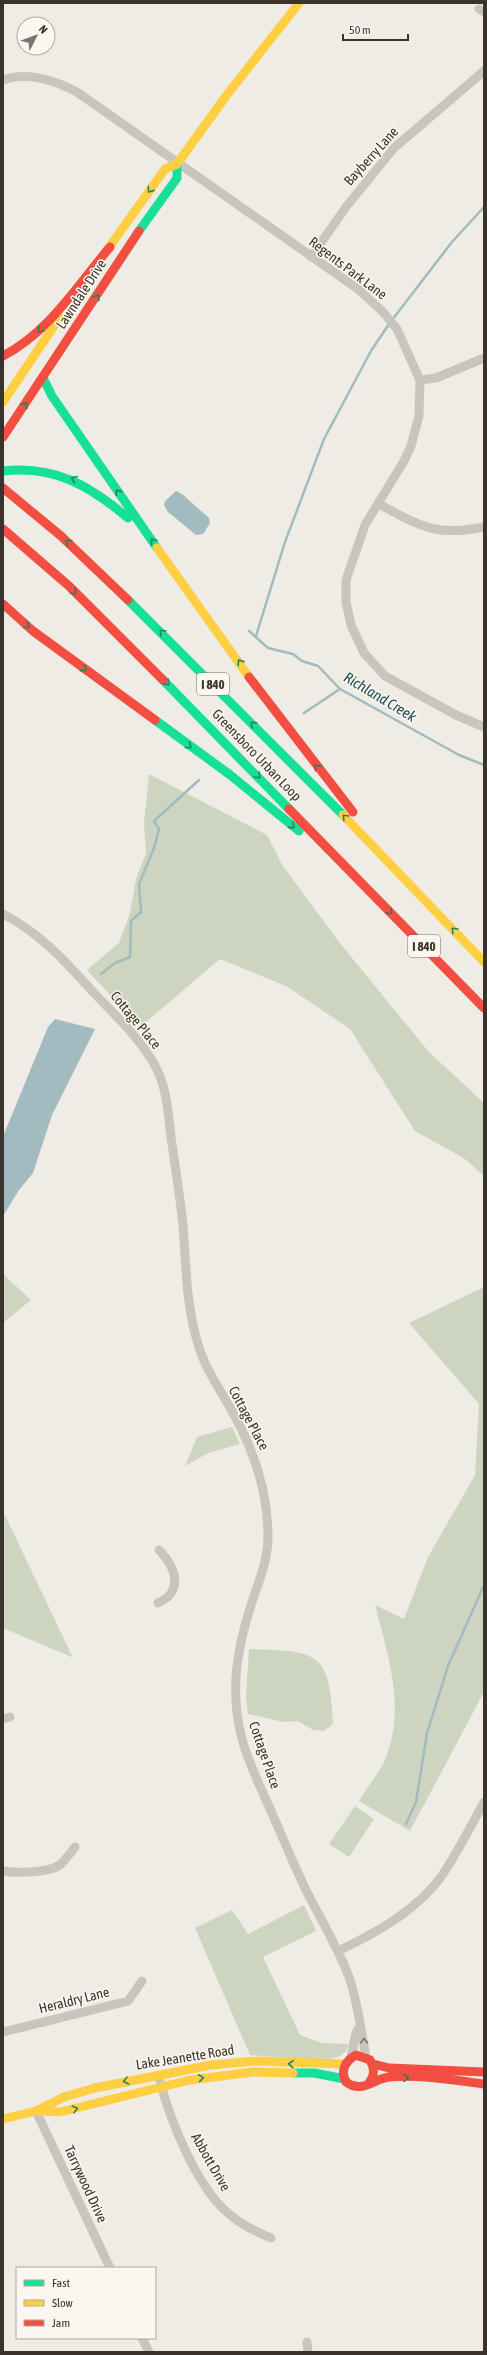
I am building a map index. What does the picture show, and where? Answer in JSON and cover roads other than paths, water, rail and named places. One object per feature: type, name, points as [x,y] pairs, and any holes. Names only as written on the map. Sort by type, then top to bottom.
[{"type":"main road","name":"Lawndale Drive","points":[[3,402],[165,169],[177,164],[226,96],[300,3]]},
{"type":"main road","name":"Lawndale Drive","points":[[3,437],[134,238],[177,178],[177,164]]},
{"type":"main road","points":[[3,356],[22,346],[41,330],[110,247]]},
{"type":"main road","points":[[43,378],[52,396],[140,524],[271,707],[329,782],[412,884]]},
{"type":"main road","points":[[3,471],[34,470],[72,478],[96,490],[128,518],[140,524]]},
{"type":"main road","name":"Greensboro Urban Loop","points":[[5,490],[61,536],[120,590],[412,884],[484,962]]},
{"type":"main road","name":"Greensboro Urban Loop","points":[[3,529],[108,624],[484,1008]]},
{"type":"main road","points":[[3,604],[14,615]]},
{"type":"main road","points":[[3,608],[229,774],[363,884]]},
{"type":"main road","points":[[484,2072],[389,2068],[373,2064],[366,2057],[351,2057],[344,2064],[344,2079],[353,2086],[364,2087],[368,2084],[389,2077],[484,2084]]},
{"type":"main road","name":"Lake Jeanette Road","points":[[36,2111],[56,2099],[198,2067],[245,2061],[315,2065],[344,2064]]},
{"type":"main road","points":[[368,2084],[374,2075],[373,2064]]},
{"type":"main road","name":"Lake Jeanette Road","points":[[3,2119],[36,2111],[60,2112],[190,2080],[253,2072],[314,2073],[344,2079]]},
{"type":"street","name":"Bayberry Lane","points":[[311,257],[346,207],[394,148],[484,71]]},
{"type":"street","name":"Regents Park Lane","points":[[3,80],[12,77],[37,77],[63,84],[77,92],[177,164],[358,290],[383,312],[404,341],[420,380],[419,416],[411,446],[379,504],[365,525],[346,580],[346,602],[351,625],[364,653],[385,676],[456,715],[484,727]]},
{"type":"street","points":[[420,380],[436,378],[484,358]]},
{"type":"street","points":[[379,504],[416,525],[435,530],[454,532],[484,527]]},
{"type":"street","name":"Cottage Place","points":[[3,914],[33,932],[62,958],[135,1036],[154,1064],[165,1087],[182,1220],[190,1308],[198,1345],[216,1386],[231,1409],[256,1461],[266,1503],[268,1539],[264,1566],[240,1643],[235,1668],[240,1728],[256,1775],[281,1833],[305,1888],[338,1951],[349,1979],[360,2026],[364,2034],[366,2057]]},
{"type":"street","points":[[158,1603],[171,1594],[174,1582],[173,1566],[159,1550]]},
{"type":"street","points":[[338,1951],[361,1940],[394,1920],[422,1898],[442,1875],[484,1802]]},
{"type":"street","points":[[3,1871],[17,1873],[45,1869],[60,1864],[75,1847]]},
{"type":"street","name":"Heraldry Lane","points":[[3,2032],[128,2001],[142,1981]]},
{"type":"street","points":[[351,2057],[356,2033],[360,2026]]},
{"type":"street","name":"Abbott Drive","points":[[158,2075],[172,2121],[214,2198],[227,2213],[241,2224],[271,2238]]},
{"type":"street","name":"Tarrywood Drive","points":[[36,2111],[110,2267]]},
{"type":"street","points":[[142,2339],[149,2352]]},
{"type":"street","points":[[307,2342],[308,2352]]},
{"type":"water","points":[[176,491],[182,494],[209,518],[210,523],[203,534],[196,535],[168,512],[164,505],[165,501]]},
{"type":"water","points":[[55,1019],[95,1029],[52,1115],[33,1173],[19,1190],[3,1216],[4,1134],[48,1027]]},
{"type":"waterway","points":[[392,320],[452,242],[484,207]]},
{"type":"waterway","points":[[256,636],[285,542],[324,439],[371,351],[389,324]]},
{"type":"waterway","name":"Richland Creek","points":[[249,631],[268,648],[293,654],[302,661],[318,666],[340,689],[459,755],[484,765]]},
{"type":"waterway","points":[[304,713],[340,689]]},
{"type":"waterway","points":[[101,974],[115,963],[130,957],[131,921],[141,912],[139,884],[154,848],[159,829],[154,821],[199,780]]},
{"type":"waterway","points":[[406,1824],[416,1802],[427,1733],[448,1666],[484,1585]]}]
